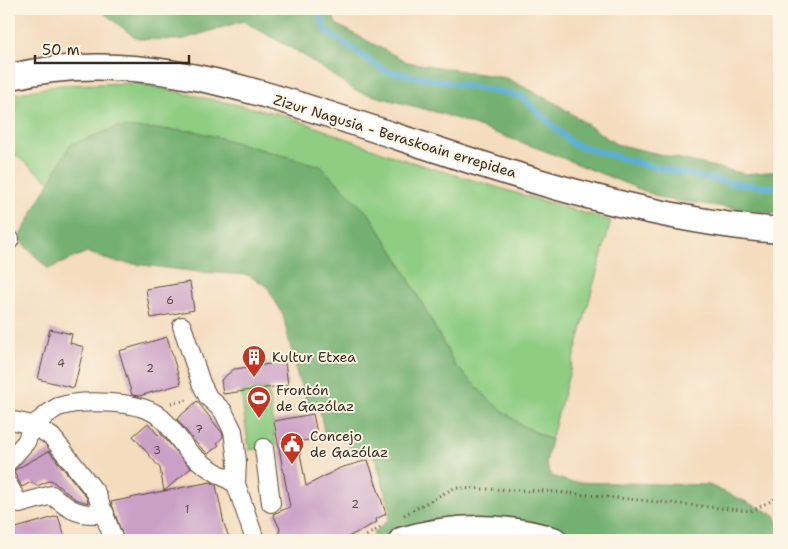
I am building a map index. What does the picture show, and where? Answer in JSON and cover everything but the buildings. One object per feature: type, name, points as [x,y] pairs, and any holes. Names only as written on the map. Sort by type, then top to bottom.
[{"type":"street","name":"Zizur Nagusia - Beraskoain errepidea","points":[[9,77],[39,70],[97,65],[126,66],[182,74],[306,107],[580,194],[627,207],[700,220],[779,230]]},
{"type":"street","points":[[182,326],[200,383],[208,398],[223,411],[233,431],[238,461],[236,484],[255,540]]},
{"type":"street","points":[[9,460],[26,442],[34,425],[57,408],[79,403],[110,403],[155,414],[192,455],[204,465],[236,484]]},
{"type":"street","points":[[9,420],[34,425],[52,438],[96,493],[105,513],[111,539]]},
{"type":"street","points":[[246,513],[276,502],[264,448]]},
{"type":"street","points":[[9,486],[19,504],[52,494],[68,509],[93,515],[105,513]]},
{"type":"street","points":[[397,527],[440,530],[498,528],[554,540]]},
{"type":"path","points":[[167,403],[197,399]]},
{"type":"path","points":[[364,540],[366,536],[397,527],[454,488],[546,491],[751,511],[779,497]]},
{"type":"green space","points":[[99,9],[331,9],[336,24],[407,62],[506,78],[554,102],[616,144],[745,174],[779,171],[779,214],[664,199],[545,151],[443,114],[356,91],[300,53],[243,21],[181,40],[137,39]]},
{"type":"green space","points":[[136,83],[284,115],[398,158],[611,221],[551,440],[520,424],[494,404],[455,365],[398,259],[369,214],[321,166],[70,145],[50,182],[9,150],[9,95],[60,85]]},
{"type":"green space","points":[[117,127],[195,131],[321,166],[369,214],[398,259],[455,365],[494,404],[520,424],[551,440],[546,463],[552,476],[570,482],[709,485],[775,515],[779,524],[779,540],[581,540],[550,530],[407,530],[378,540],[373,534],[388,520],[390,509],[375,457],[353,452],[343,438],[324,432],[320,411],[308,404],[298,378],[283,315],[267,286],[248,275],[198,272],[111,261],[87,252],[48,269],[18,239],[70,145]]},
{"type":"green space","name":"Frontón de Gazólaz","points":[[268,388],[276,446],[249,450],[241,391]]},
{"type":"waterway","points":[[317,9],[327,32],[386,71],[521,96],[573,144],[645,165],[732,183],[779,188]]},
{"type":"place","name":"Kultur Etxea","points":[[254,378]]},
{"type":"place","name":"Frontón de Gazólaz","points":[[259,419]]},
{"type":"place","name":"Concejo de Gazólaz","points":[[292,465]]}]
